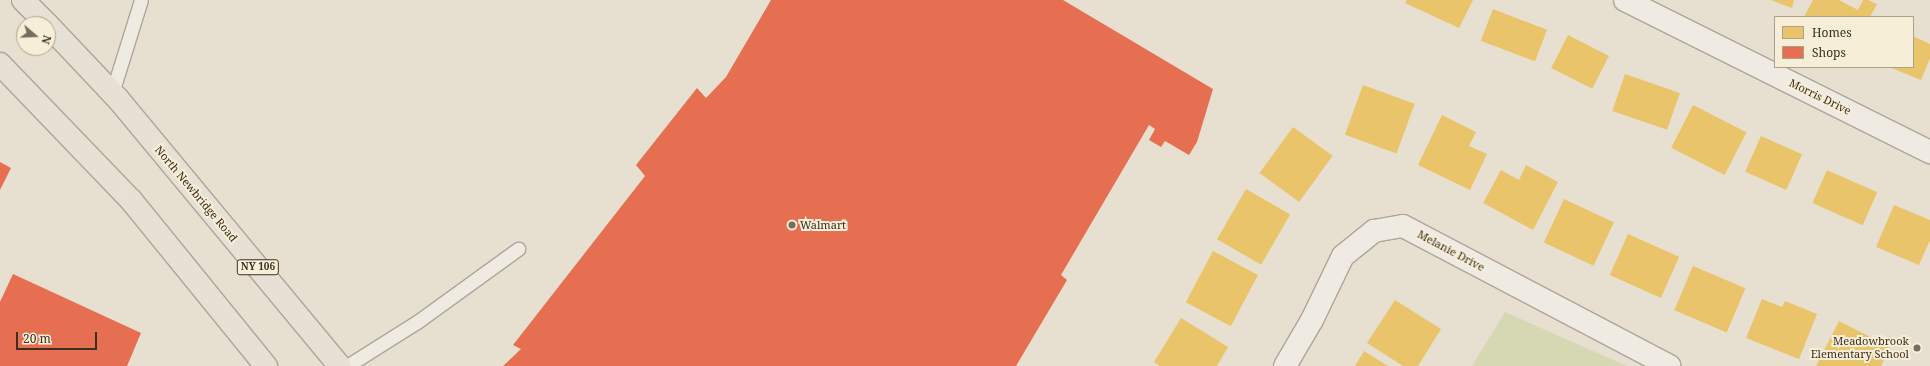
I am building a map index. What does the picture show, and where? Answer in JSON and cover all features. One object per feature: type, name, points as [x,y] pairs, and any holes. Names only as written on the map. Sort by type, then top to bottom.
[{"type":"main road","name":"North Newbridge Road","points":[[23,0],[40,16]]},
{"type":"main road","name":"North Newbridge Road","points":[[56,33],[112,93],[340,366]]},
{"type":"main road","points":[[0,64],[130,200],[266,366]]},
{"type":"street","name":"Morris Drive","points":[[1630,1],[1930,152]]},
{"type":"street","name":"Melanie Drive","points":[[1285,366],[1312,320],[1343,256],[1374,231],[1403,226],[1670,366]]},
{"type":"lane","points":[[112,93],[141,0]]},
{"type":"lane","points":[[347,366],[417,322],[518,249]]},
{"type":"green space","points":[[1505,312],[1627,366],[1472,366]]},
{"type":"building: Homes","points":[[1407,0],[1473,0],[1459,28],[1405,3]]},
{"type":"building: Homes","points":[[1771,0],[1794,0],[1792,8]]},
{"type":"building: Homes","points":[[1813,0],[1839,0],[1858,10],[1863,0],[1868,0],[1877,4],[1871,16],[1805,16]]},
{"type":"building: Homes","points":[[1493,9],[1547,30],[1535,62],[1481,41]]},
{"type":"building: Homes","points":[[1568,35],[1609,56],[1592,89],[1551,68]]},
{"type":"building: Homes","points":[[1914,36],[1930,44],[1930,58],[1921,80],[1891,68],[1914,68]]},
{"type":"building: Homes","points":[[1625,74],[1680,93],[1667,130],[1612,111]]},
{"type":"building: Homes","points":[[1363,85],[1415,104],[1397,154],[1345,135]]},
{"type":"building: Homes","points":[[1693,105],[1746,132],[1725,175],[1671,148]]},
{"type":"building: Homes","points":[[1442,115],[1476,132],[1469,146],[1487,154],[1470,190],[1418,165]]},
{"type":"building: Homes","points":[[1293,127],[1333,156],[1299,202],[1259,173]]},
{"type":"building: Homes","points":[[1761,136],[1802,154],[1786,190],[1745,172]]},
{"type":"building: Homes","points":[[1526,165],[1558,182],[1533,230],[1483,203],[1501,170],[1519,180]]},
{"type":"building: Homes","points":[[1827,170],[1877,192],[1863,225],[1812,203]]},
{"type":"building: Homes","points":[[1246,189],[1290,214],[1261,265],[1217,239]]},
{"type":"building: Homes","points":[[1564,199],[1614,222],[1594,266],[1544,243]]},
{"type":"building: Homes","points":[[1894,205],[1930,220],[1930,240],[1919,265],[1876,247]]},
{"type":"building: Homes","points":[[1628,234],[1679,257],[1661,298],[1610,275]]},
{"type":"building: Homes","points":[[1213,251],[1258,275],[1231,326],[1186,302]]},
{"type":"building: Homes","points":[[1693,266],[1745,288],[1727,332],[1674,310]]},
{"type":"building: Homes","points":[[1762,299],[1782,307],[1785,301],[1817,314],[1799,359],[1746,338]]},
{"type":"building: Homes","points":[[1395,300],[1441,329],[1418,366],[1403,366],[1367,343]]},
{"type":"building: Homes","points":[[1181,318],[1228,347],[1217,366],[1160,366],[1154,362]]},
{"type":"building: Homes","points":[[1839,321],[1890,347],[1881,366],[1816,366]]},
{"type":"building: Homes","points":[[1364,351],[1388,366],[1355,366]]},
{"type":"building: Shops","points":[[771,0],[1063,0],[1213,89],[1197,142],[1189,155],[1165,141],[1161,147],[1149,140],[1155,129],[1149,125],[1061,275],[1067,280],[1016,366],[503,366],[521,349],[513,345],[645,176],[636,165],[697,88],[706,98],[726,77]]},
{"type":"building: Shops","points":[[0,162],[11,168],[0,190]]},
{"type":"building: Shops","points":[[13,274],[141,333],[127,366],[0,366],[0,302]]},
{"type":"place","name":"Walmart","points":[[792,225]]},
{"type":"place","name":"Meadowbrook Elementary School","points":[[1917,348]]}]
